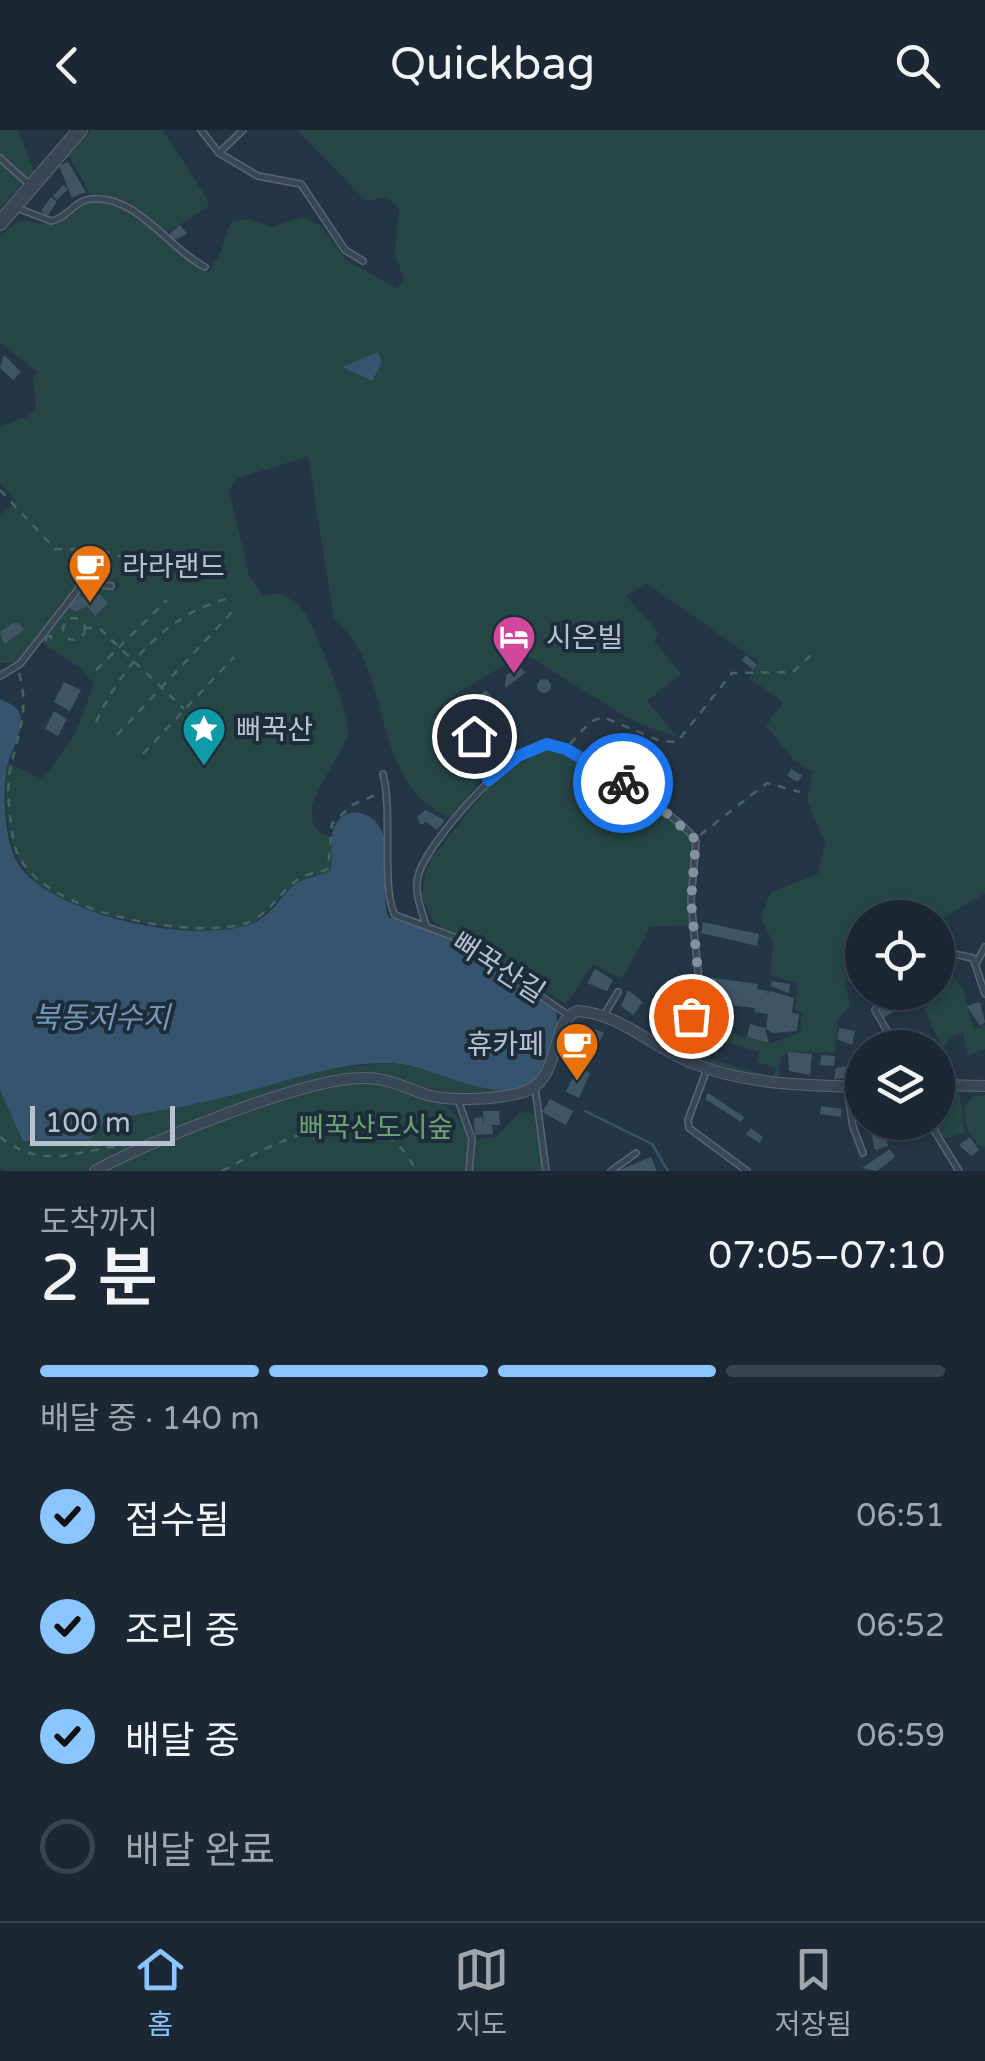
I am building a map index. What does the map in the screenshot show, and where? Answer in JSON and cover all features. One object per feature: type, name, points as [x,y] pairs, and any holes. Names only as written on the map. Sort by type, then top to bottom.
[{"type":"street","points":[[0,223],[80,130]]},
{"type":"street","name":"뻐꾹산길","points":[[535,1087],[548,1072],[568,1015],[586,1011],[707,1069],[774,1082],[845,1086]]},
{"type":"street","points":[[94,1171],[146,1146],[324,1083],[378,1078],[430,1096],[456,1097],[514,1094],[535,1087]]},
{"type":"street","points":[[955,1085],[985,1086]]},
{"type":"lane","points":[[201,130],[219,152],[258,176],[301,184],[345,250],[363,261]]},
{"type":"lane","points":[[219,152],[243,130]]},
{"type":"lane","points":[[0,158],[32,187]]},
{"type":"lane","points":[[14,207],[50,222],[88,199],[104,200],[137,214],[204,267]]},
{"type":"lane","points":[[0,676],[17,666],[86,582],[111,586]]},
{"type":"lane","points":[[489,780],[467,744],[494,723]]},
{"type":"lane","name":"뻐꾹산길","points":[[426,925],[417,890],[420,870],[489,780],[536,746],[547,744],[566,749]]},
{"type":"lane","points":[[566,749],[597,770],[639,789],[694,838],[691,901],[700,992],[696,1010],[664,1050]]},
{"type":"lane","name":"뻐꾹산길","points":[[383,774],[387,791],[390,905],[399,917],[456,938],[568,1015]]},
{"type":"lane","points":[[985,947],[977,962],[985,994]]},
{"type":"lane","points":[[955,956],[962,954],[977,962]]},
{"type":"lane","points":[[604,1017],[618,992]]},
{"type":"lane","points":[[707,1069],[688,1120],[690,1128],[747,1171]]},
{"type":"lane","points":[[535,1087],[546,1171]]},
{"type":"lane","points":[[456,1097],[472,1138],[469,1171]]},
{"type":"lane","points":[[858,1140],[863,1154]]},
{"type":"lane","points":[[940,1140],[959,1171]]},
{"type":"lane","points":[[611,1171],[636,1153]]},
{"type":"path","points":[[0,490],[54,549],[87,548],[143,563]]},
{"type":"path","points":[[86,582],[87,548]]},
{"type":"path","points":[[96,722],[108,696],[134,662],[177,622],[211,602],[231,598]]},
{"type":"path","points":[[96,670],[167,600]]},
{"type":"path","points":[[118,735],[232,612]]},
{"type":"path","points":[[52,638],[64,633],[78,639],[84,628],[82,622],[73,616],[65,622],[64,633]]},
{"type":"path","points":[[82,622],[87,616]]},
{"type":"path","points":[[84,628],[98,626],[184,709]]},
{"type":"path","points":[[566,749],[590,722],[603,717],[660,741],[677,742],[732,673],[793,672],[814,652]]},
{"type":"path","points":[[142,754],[234,657]]},
{"type":"path","points":[[17,666],[26,706],[10,770],[14,844],[30,874],[77,904],[187,926],[220,927],[254,920],[301,878],[328,868],[330,832],[340,815],[387,791]]},
{"type":"path","points":[[694,838],[767,784],[800,792]]},
{"type":"path","points":[[222,1171],[296,1135],[352,1126],[378,1129],[394,1139],[416,1171]]},
{"type":"green space","points":[[0,130],[18,130],[34,171],[27,180],[0,155]]},
{"type":"green space","points":[[91,130],[163,130],[209,202],[207,207],[165,234],[124,203],[90,194],[69,156]]},
{"type":"green space","points":[[297,130],[985,130],[985,893],[955,911],[955,900],[845,900],[846,1010],[838,1019],[834,1053],[787,1052],[781,1057],[778,1078],[772,1078],[705,1066],[675,1046],[687,1027],[696,1023],[770,1044],[800,1032],[802,1013],[795,1009],[798,984],[770,975],[773,943],[761,917],[771,892],[818,874],[825,842],[807,801],[813,772],[795,761],[766,726],[783,702],[749,678],[759,662],[646,583],[626,596],[658,632],[654,641],[681,674],[647,701],[677,737],[635,722],[531,658],[519,656],[448,699],[433,715],[482,777],[454,816],[447,817],[418,797],[402,773],[362,656],[334,619],[308,456],[237,479],[229,490],[249,575],[263,596],[279,593],[299,605],[321,647],[344,708],[348,733],[319,790],[312,818],[318,830],[332,838],[332,870],[290,890],[253,922],[213,931],[144,923],[72,905],[35,882],[22,865],[12,843],[7,816],[8,763],[40,778],[46,775],[75,734],[94,684],[79,667],[38,640],[84,586],[117,590],[120,584],[93,578],[90,555],[85,554],[81,580],[17,663],[0,663],[0,515],[16,501],[0,483],[0,426],[29,416],[36,409],[33,379],[37,372],[0,342],[0,236],[20,220],[59,223],[84,205],[104,203],[135,218],[208,273],[221,252],[230,223],[248,219],[272,227],[303,217],[321,226],[347,261],[398,289],[404,279],[395,255],[399,208],[386,197],[366,201]],"holes":[[[696,1033],[759,1052],[757,1062],[776,1068],[773,1077],[690,1053]]]},
{"type":"green space","points":[[0,162],[23,182],[0,208]]},
{"type":"green space","points":[[547,748],[579,761],[649,803],[693,844],[689,925],[650,927],[622,979],[593,964],[566,1004],[434,922],[421,895],[428,863],[485,791],[503,772]]},
{"type":"green space","points":[[955,978],[962,987],[974,1030],[985,1025],[985,1049],[968,1056],[963,1033],[955,1035],[955,1030],[934,1030],[925,1010],[955,1010]]},
{"type":"green space","points":[[386,1063],[491,1087],[527,1086],[514,1092],[457,1095],[400,1080],[324,1080],[120,1153],[87,1171],[5,1171],[0,1167],[0,1090],[28,1143],[81,1140],[114,1118],[227,1097],[313,1071]]},
{"type":"green space","name":"뻐꾹산도시숲","points":[[358,1080],[397,1086],[438,1101],[457,1117],[475,1154],[476,1140],[497,1136],[520,1112],[534,1114],[543,1171],[102,1171],[227,1116]]},
{"type":"green space","points":[[955,1090],[959,1090],[965,1133],[955,1136]]},
{"type":"green space","points":[[985,1095],[985,1146],[981,1148],[969,1133],[963,1110],[972,1097]]},
{"type":"water","points":[[378,352],[382,362],[372,381],[342,367]]},
{"type":"water","name":"북동저수지","points":[[0,699],[15,707],[21,718],[6,771],[8,835],[15,859],[39,885],[64,900],[129,922],[197,931],[227,930],[258,921],[296,884],[331,870],[333,831],[344,816],[360,813],[375,821],[384,837],[388,917],[448,936],[555,1009],[555,1038],[543,1071],[530,1084],[496,1090],[407,1065],[352,1065],[209,1101],[114,1118],[105,1121],[90,1140],[23,1141],[0,1090]]},
{"type":"building","points":[[68,162],[86,192],[72,198],[59,166]]},
{"type":"building","points":[[63,185],[68,189],[57,200],[53,196]]},
{"type":"building","points":[[51,197],[57,202],[47,216],[41,211]]},
{"type":"building","points":[[180,225],[187,234],[174,240],[169,234]]},
{"type":"building","points":[[4,355],[21,372],[13,380],[0,368]]},
{"type":"building","points":[[101,595],[108,604],[95,616],[87,606],[75,612],[68,606],[77,596]]},
{"type":"building","points":[[19,623],[24,630],[4,644],[0,632]]},
{"type":"building","points":[[746,655],[757,665],[753,670],[742,660]]},
{"type":"building","points":[[520,666],[525,673],[505,688],[506,675]]},
{"type":"building","points":[[544,679],[551,686],[544,693],[537,686]]},
{"type":"building","points":[[64,682],[81,690],[70,711],[54,702]]},
{"type":"building","points":[[486,690],[491,696],[483,709],[475,699]]},
{"type":"building","points":[[458,699],[463,707],[456,712],[468,722],[461,731],[450,717],[442,723],[436,716]]},
{"type":"building","points":[[54,711],[67,719],[58,736],[45,729]]},
{"type":"building","points":[[791,769],[802,775],[798,782],[787,776]]},
{"type":"building","points":[[425,810],[445,820],[437,830],[426,822],[421,825],[417,817]]},
{"type":"building","points":[[703,922],[759,934],[757,946],[701,933]]},
{"type":"building","points":[[595,969],[613,980],[607,991],[587,983]]},
{"type":"building","points":[[708,977],[758,984],[757,989],[768,991],[767,994],[771,991],[794,998],[792,1013],[799,1014],[797,1031],[773,1033],[766,1029],[768,1014],[754,1012],[755,1008],[705,1003]]},
{"type":"building","points":[[771,981],[790,984],[789,993],[771,986]]},
{"type":"building","points":[[628,990],[643,1002],[633,1015],[621,1006]]},
{"type":"building","points":[[980,1002],[985,1022],[980,1026],[967,1006]]},
{"type":"building","points":[[880,1010],[897,1010],[883,1018]]},
{"type":"building","points":[[750,1024],[765,1028],[769,1043],[747,1037]]},
{"type":"building","points":[[839,1028],[850,1030],[845,1030],[845,1042],[837,1039]]},
{"type":"building","points":[[595,1029],[604,1033],[591,1058],[575,1052],[583,1031],[593,1035]]},
{"type":"building","points":[[788,1052],[812,1054],[810,1075],[789,1071]]},
{"type":"building","points":[[821,1055],[835,1056],[834,1066],[820,1065]]},
{"type":"building","points":[[845,1066],[845,1078],[834,1079],[836,1068]]},
{"type":"building","points":[[577,1067],[590,1073],[579,1098],[566,1092]]},
{"type":"building","points":[[708,1093],[744,1117],[741,1122],[705,1099]]},
{"type":"building","points":[[550,1099],[573,1111],[566,1125],[542,1112]]},
{"type":"building","points":[[821,1106],[842,1109],[841,1117],[820,1114]]},
{"type":"building","points":[[483,1111],[499,1111],[500,1125],[492,1125],[493,1134],[475,1135],[474,1118],[482,1117],[484,1127]]},
{"type":"building","points":[[751,1128],[763,1137],[759,1143],[746,1134]]},
{"type":"building","points":[[970,1137],[979,1150],[971,1156],[959,1145]]},
{"type":"building","points":[[873,1140],[886,1140],[888,1146],[875,1150]]},
{"type":"building","points":[[890,1149],[895,1157],[877,1171],[862,1168]]},
{"type":"building","points":[[651,1157],[657,1171],[617,1171]]},
{"type":"waterway","points":[[585,1111],[652,1144],[668,1171]]},
{"type":"way so far","points":[[623,783],[648,796],[696,840],[691,901],[700,992],[691,1016]]},
{"type":"place","name":"라라랜드","points":[[90,604]]},
{"type":"place","name":"시온빌","points":[[514,675]]},
{"type":"place","name":"뻐꾹산","points":[[204,767]]},
{"type":"place","name":"휴카페","points":[[577,1082]]},
{"type":"route","points":[[474,736],[467,749],[489,780],[536,746],[556,744],[623,783]]}]
